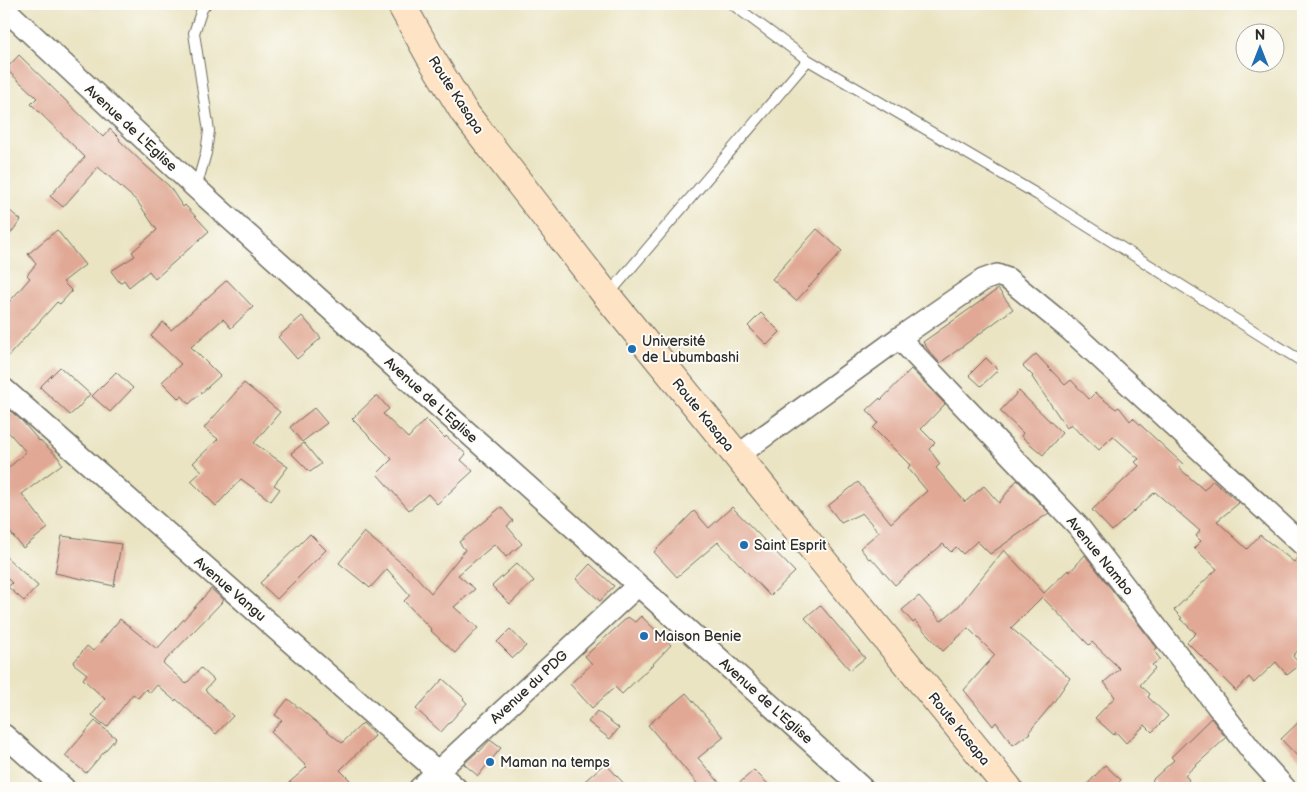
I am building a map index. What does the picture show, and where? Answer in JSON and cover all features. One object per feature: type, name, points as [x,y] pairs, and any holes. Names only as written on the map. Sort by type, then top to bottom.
[{"type":"main road","name":"Route Kasapa","points":[[401,4],[464,112],[607,296],[1008,788]]},
{"type":"street","name":"Avenue de L'Eglise","points":[[4,8],[196,188],[862,788]]},
{"type":"street","points":[[737,456],[899,338],[983,280],[997,276],[1008,278],[1070,330],[1303,545]]},
{"type":"street","name":"Avenue Nambo","points":[[899,338],[1079,527],[1238,733],[1285,788]]},
{"type":"street","name":"Avenue Vangu","points":[[4,390],[456,788]]},
{"type":"street","name":"Avenue du PDG","points":[[420,788],[638,585]]},
{"type":"street","points":[[4,735],[64,788]]},
{"type":"lane","points":[[196,188],[206,153],[209,131],[194,33],[202,9],[206,4]]},
{"type":"lane","points":[[732,4],[808,60],[1038,195],[1303,362]]},
{"type":"lane","points":[[607,296],[808,60]]},
{"type":"building","points":[[19,55],[103,137],[110,129],[119,140],[169,186],[183,207],[185,205],[209,231],[155,279],[149,271],[129,287],[124,280],[120,283],[111,271],[135,256],[132,252],[157,230],[137,201],[98,167],[63,207],[50,196],[85,157],[31,104],[37,98],[6,69]]},
{"type":"building","points":[[4,206],[21,220],[4,242]]},
{"type":"building","points":[[817,229],[842,251],[796,301],[772,279]]},
{"type":"building","points":[[57,230],[85,265],[63,282],[72,291],[60,304],[57,302],[4,361],[4,308],[30,278],[27,275],[36,264],[28,254]]},
{"type":"building","points":[[227,280],[253,307],[231,328],[223,319],[191,347],[220,376],[189,404],[182,396],[179,399],[162,382],[181,364],[151,336],[163,322],[171,330]]},
{"type":"building","points":[[998,289],[1013,309],[940,363],[923,342]]},
{"type":"building","points":[[761,313],[780,332],[767,345],[748,326]]},
{"type":"building","points":[[302,316],[321,338],[297,359],[278,337]]},
{"type":"building","points":[[1036,354],[1065,385],[1071,380],[1089,399],[1095,393],[1116,409],[1119,407],[1130,421],[1133,418],[1183,464],[1179,468],[1204,490],[1213,480],[1239,503],[1217,521],[1247,549],[1260,535],[1294,562],[1299,556],[1303,557],[1303,644],[1293,656],[1300,665],[1287,675],[1276,662],[1254,683],[1249,677],[1236,691],[1187,642],[1196,633],[1180,619],[1182,618],[1174,610],[1217,569],[1194,548],[1201,541],[1196,536],[1200,531],[1155,492],[1112,531],[1092,510],[1139,466],[1135,462],[1139,459],[1113,436],[1099,450],[1071,424],[1067,428],[1033,376],[1023,366]]},
{"type":"building","points":[[986,358],[998,370],[981,386],[969,375]]},
{"type":"building","points":[[60,367],[90,394],[70,415],[40,387]]},
{"type":"building","points":[[911,369],[945,404],[921,429],[935,443],[929,449],[940,464],[936,468],[965,502],[984,486],[999,503],[1017,480],[1049,513],[990,554],[977,541],[963,554],[956,547],[951,552],[943,544],[895,585],[860,548],[879,532],[862,513],[841,523],[828,506],[858,482],[891,523],[927,491],[908,468],[910,465],[873,428],[878,423],[867,410],[880,398],[881,400]]},
{"type":"building","points":[[116,372],[133,388],[110,412],[92,396]]},
{"type":"building","points":[[244,383],[280,412],[254,443],[288,467],[274,485],[280,489],[271,501],[241,479],[216,506],[191,481],[202,471],[193,463],[218,439],[204,428]]},
{"type":"building","points":[[1019,391],[1062,433],[1043,455],[1021,436],[1023,433],[1000,411]]},
{"type":"building","points":[[377,395],[389,409],[383,414],[408,438],[426,419],[445,438],[446,436],[466,454],[461,460],[473,471],[437,504],[428,494],[409,510],[377,474],[392,459],[352,419]]},
{"type":"building","points":[[4,405],[22,421],[39,441],[58,457],[62,464],[22,494],[48,528],[23,548],[4,525],[4,472],[26,452],[4,427]]},
{"type":"building","points":[[314,408],[327,423],[302,442],[290,427]]},
{"type":"building","points":[[304,443],[321,464],[310,472],[291,453]]},
{"type":"building","points":[[501,507],[513,521],[507,526],[522,544],[506,557],[495,544],[458,575],[475,589],[454,607],[478,628],[455,653],[430,630],[404,601],[410,595],[387,569],[370,588],[339,563],[364,532],[411,571],[431,593],[465,550],[459,542]]},
{"type":"building","points":[[732,507],[795,572],[770,596],[718,542],[677,577],[654,552],[694,511],[709,528]]},
{"type":"building","points":[[310,534],[326,550],[277,599],[260,583]]},
{"type":"building","points":[[62,536],[121,544],[114,586],[55,573]]},
{"type":"building","points":[[1004,550],[1044,593],[1068,570],[1070,572],[1085,555],[1157,648],[1154,651],[1160,659],[1152,665],[1155,668],[1140,685],[1150,694],[1148,697],[1168,716],[1152,732],[1145,725],[1126,743],[1116,732],[1114,735],[1095,718],[1115,697],[1104,682],[1120,669],[1092,642],[1089,645],[1042,597],[1011,628],[1070,678],[1030,733],[1013,745],[996,722],[993,726],[964,690],[995,655],[968,628],[943,651],[902,610],[919,596],[941,621],[959,606]]},
{"type":"building","points":[[4,555],[38,586],[24,601],[8,587],[12,583],[4,575]]},
{"type":"building","points":[[517,563],[534,581],[510,604],[492,586]]},
{"type":"building","points":[[590,564],[614,586],[600,601],[576,579]]},
{"type":"building","points":[[211,589],[224,600],[163,663],[186,684],[201,668],[214,680],[205,690],[233,716],[216,734],[157,685],[150,693],[146,689],[138,698],[133,694],[107,727],[92,715],[105,699],[83,679],[87,674],[73,663],[87,646],[93,651],[120,619],[157,649]]},
{"type":"building","points":[[820,605],[865,658],[850,670],[805,618]]},
{"type":"building","points":[[641,616],[671,645],[622,694],[615,687],[592,708],[570,684],[592,664],[585,656],[628,617],[635,622]]},
{"type":"building","points":[[510,629],[526,646],[513,658],[497,642]]},
{"type":"building","points":[[443,679],[467,703],[441,732],[416,709]]},
{"type":"building","points":[[686,693],[724,737],[698,758],[724,788],[701,788],[648,725]]},
{"type":"building","points":[[288,699],[342,743],[363,723],[375,736],[340,770],[350,780],[342,788],[283,788],[307,767],[271,732],[282,720],[275,715]]},
{"type":"building","points":[[597,711],[619,728],[610,739],[588,722]]},
{"type":"building","points":[[1211,718],[1226,738],[1185,775],[1189,780],[1180,788],[1160,788],[1152,780],[1174,760],[1171,757]]},
{"type":"building","points":[[1303,718],[1303,762],[1281,739]]},
{"type":"building","points":[[95,721],[116,738],[86,773],[65,756]]},
{"type":"building","points":[[490,740],[501,748],[478,776],[464,764]]},
{"type":"building","points":[[605,763],[628,788],[577,788]]},
{"type":"building","points":[[1105,765],[1121,780],[1113,788],[1084,788]]},
{"type":"building","points":[[754,770],[772,788],[734,788]]},
{"type":"place","name":"Université de Lubumbashi","points":[[632,349]]},
{"type":"place","name":"Saint Esprit","points":[[744,545]]},
{"type":"place","name":"Maison Benie","points":[[644,636]]},
{"type":"place","name":"Maman na temps","points":[[490,762]]}]
